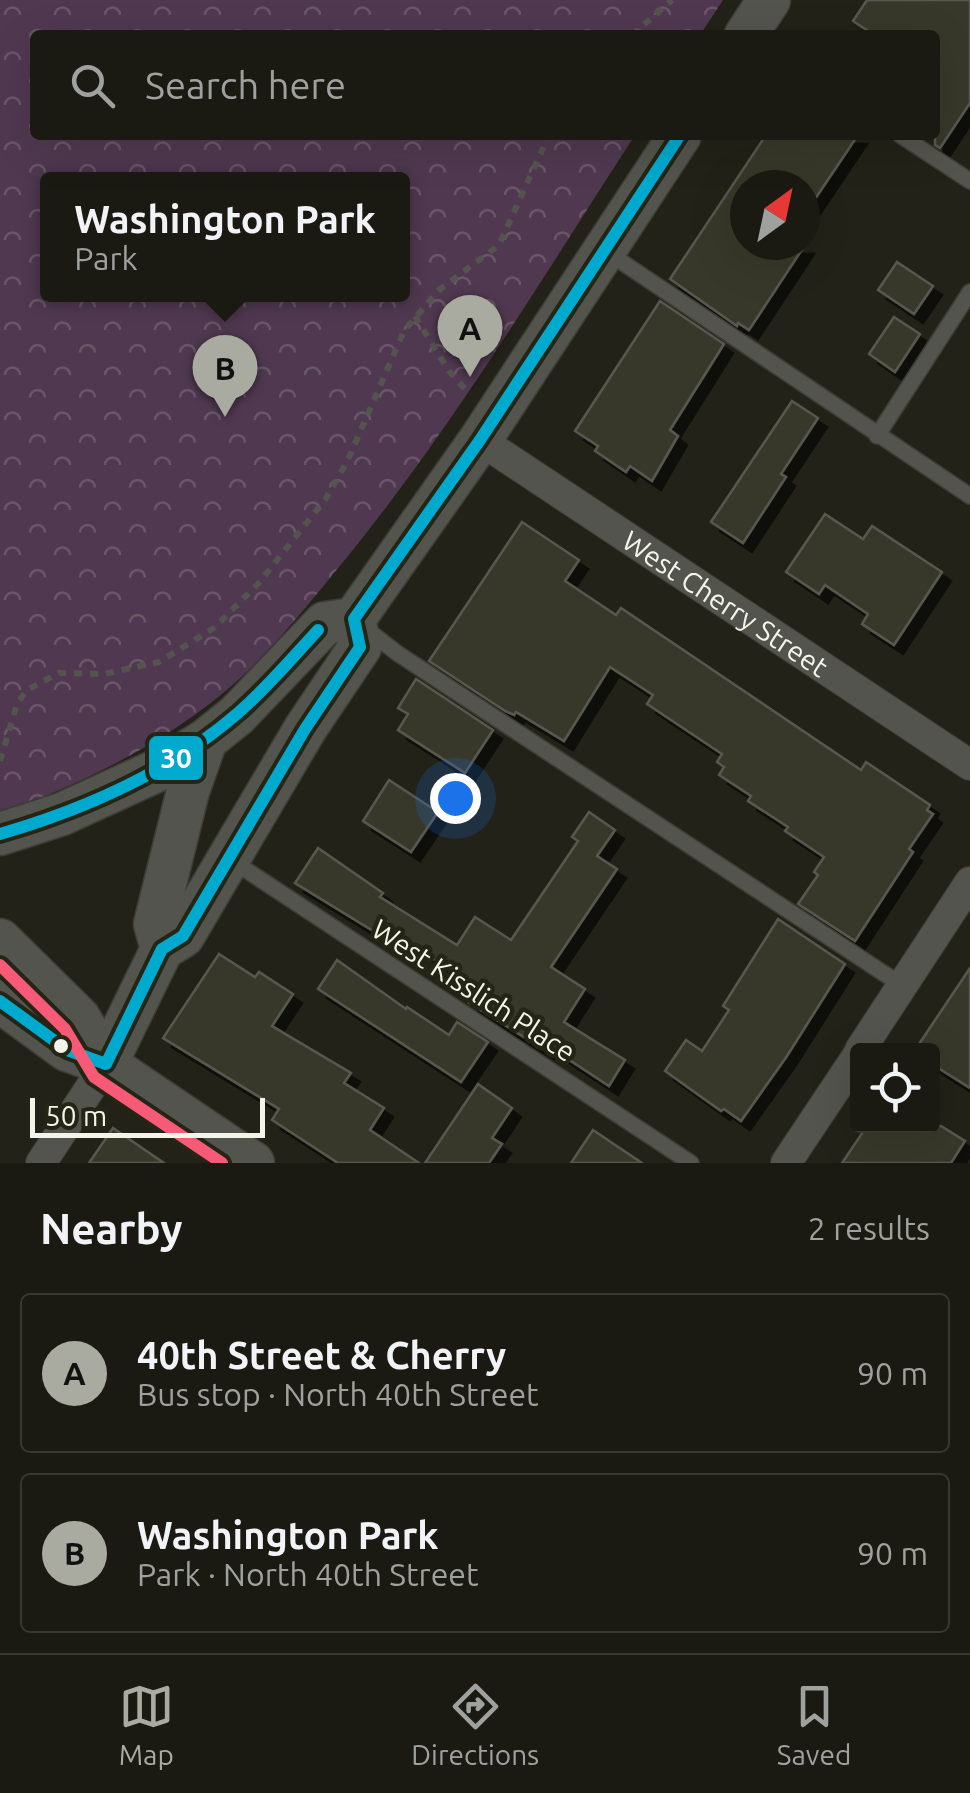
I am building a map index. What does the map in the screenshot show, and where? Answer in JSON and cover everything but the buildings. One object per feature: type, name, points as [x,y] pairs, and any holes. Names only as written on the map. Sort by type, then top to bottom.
[{"type":"street","points":[[750,30],[769,0]]},
{"type":"street","points":[[41,1163],[106,1064],[162,949],[183,936],[305,729],[360,648],[354,619],[480,440],[677,140]]},
{"type":"street","name":"West Cherry Street","points":[[480,440],[970,765]]},
{"type":"street","points":[[0,834],[62,814],[156,771],[206,740],[267,686],[325,623],[354,619]]},
{"type":"street","points":[[162,949],[154,924],[188,790],[206,740]]},
{"type":"street","points":[[865,1043],[970,882]]},
{"type":"street","points":[[0,940],[80,1018],[106,1064]]},
{"type":"street","points":[[0,1001],[68,1050],[106,1064],[253,1163]]},
{"type":"street","points":[[786,1163],[850,1067]]},
{"type":"lane","points":[[908,140],[970,181]]},
{"type":"lane","points":[[604,250],[970,496]]},
{"type":"lane","points":[[877,436],[970,292]]},
{"type":"lane","points":[[354,619],[397,653],[902,986]]},
{"type":"lane","name":"West Kisslich Place","points":[[229,858],[691,1163]]},
{"type":"path","points":[[638,30],[672,0]]},
{"type":"path","points":[[0,761],[18,704],[27,690],[59,673],[104,674],[160,662],[214,628],[258,584],[325,500],[347,462],[398,342],[414,316],[439,290],[499,244],[548,140]]},
{"type":"path","points":[[414,316],[449,372],[466,390]]},
{"type":"green space","points":[[0,0],[723,0],[703,30],[30,30],[30,140],[632,140],[415,468],[275,642],[237,681],[183,723],[125,758],[0,814]]},
{"type":"transit line","name":"30","points":[[0,1001],[67,1050],[106,1064],[162,949],[183,936],[305,729],[360,647],[354,619],[480,440],[677,140]]},
{"type":"transit line","name":"30","points":[[0,834],[95,800],[184,753],[249,703],[318,630]]},
{"type":"transit line","points":[[0,965],[65,1029],[94,1077],[222,1163]]},
{"type":"place","name":"40th Street & Cherry","points":[[470,377]]},
{"type":"place","name":"Washington Park","points":[[225,417]]}]
